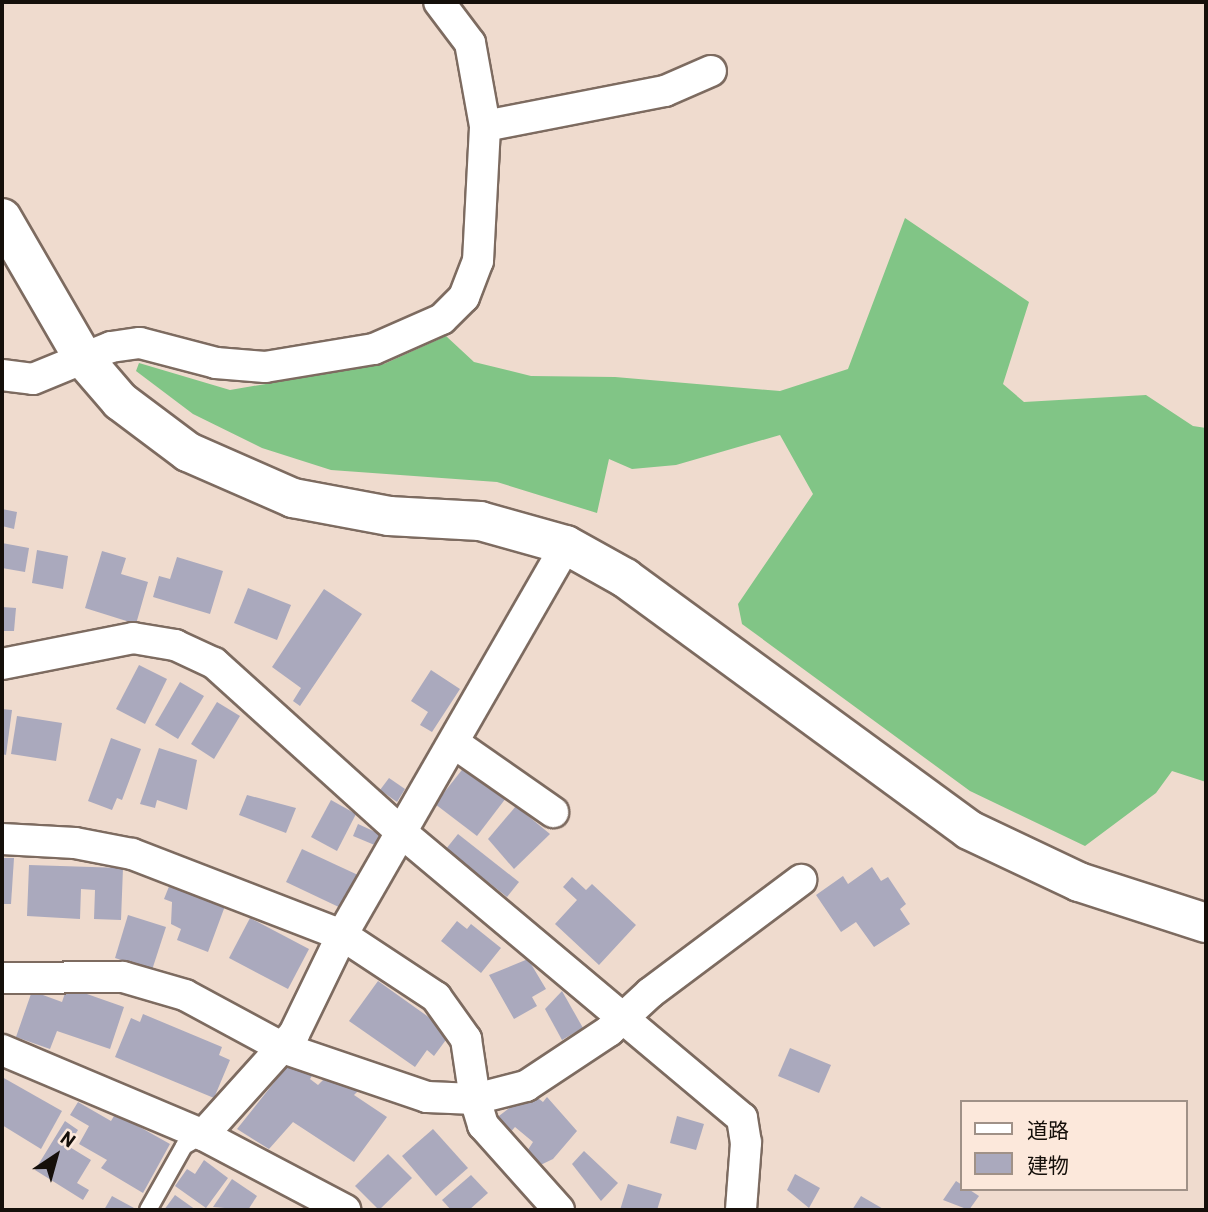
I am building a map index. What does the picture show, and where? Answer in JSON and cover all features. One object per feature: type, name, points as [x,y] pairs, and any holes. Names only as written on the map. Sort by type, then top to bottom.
[{"type":"street","points":[[2,374],[33,379],[83,358],[140,343],[216,363],[265,367],[374,349],[442,319],[464,297],[478,261],[485,126],[470,43],[439,2]]},
{"type":"street","points":[[485,126],[665,90],[711,71]]},
{"type":"street","points":[[2,218],[83,358],[120,401],[188,452],[239,478],[293,498],[389,516],[480,521],[566,545],[625,578],[969,830],[1079,882],[1206,923]]},
{"type":"street","points":[[203,1135],[283,1048],[342,935],[566,545]]},
{"type":"street","points":[[2,664],[133,638],[175,645],[214,663],[401,832],[531,936],[621,1020],[742,1118],[746,1143],[741,1210]]},
{"type":"street","points":[[454,743],[553,812]]},
{"type":"street","points":[[2,839],[50,840],[132,854],[342,935],[436,997],[466,1039],[475,1099],[483,1125],[559,1210]]},
{"type":"street","points":[[2,978],[123,977],[185,995],[283,1048],[427,1097],[475,1099],[526,1087],[621,1020],[801,880]]},
{"type":"street","points":[[2,1050],[203,1135],[345,1210]]},
{"type":"lane","points":[[148,1210],[184,1146],[203,1135]]},
{"type":"green space","points":[[905,218],[1029,302],[1003,384],[1024,402],[1146,395],[1193,426],[1206,428],[1206,782],[1172,771],[1156,793],[1085,846],[970,791],[742,624],[738,604],[813,494],[780,435],[676,465],[632,469],[609,459],[597,513],[497,482],[331,470],[262,448],[193,414],[136,371],[139,363],[230,390],[384,364],[446,336],[474,362],[531,376],[615,377],[780,391],[848,369]]},
{"type":"building","points":[[2,509],[17,512],[14,529],[2,526]]},
{"type":"building","points":[[2,543],[29,548],[25,572],[2,568]]},
{"type":"building","points":[[37,550],[68,556],[63,589],[32,583]]},
{"type":"building","points":[[102,551],[126,558],[121,574],[148,582],[136,624],[85,608]]},
{"type":"building","points":[[177,557],[223,571],[210,614],[153,597],[159,576],[170,579]]},
{"type":"building","points":[[248,588],[291,605],[277,640],[234,623]]},
{"type":"building","points":[[324,589],[362,614],[300,706],[293,701],[301,688],[272,667]]},
{"type":"building","points":[[2,607],[16,608],[14,631],[2,631]]},
{"type":"building","points":[[139,665],[167,679],[145,724],[116,709]]},
{"type":"building","points":[[431,670],[460,689],[432,732],[420,725],[428,712],[411,701]]},
{"type":"building","points":[[180,682],[204,696],[178,739],[155,725]]},
{"type":"building","points":[[217,702],[240,716],[214,759],[191,744]]},
{"type":"building","points":[[2,709],[12,710],[6,755],[2,754]]},
{"type":"building","points":[[17,716],[62,723],[56,761],[11,754]]},
{"type":"building","points":[[111,738],[141,749],[122,800],[117,798],[112,810],[88,801]]},
{"type":"building","points":[[159,748],[197,760],[187,810],[157,800],[155,808],[140,804]]},
{"type":"building","points":[[465,766],[506,798],[477,836],[435,804]]},
{"type":"building","points":[[389,778],[405,789],[397,802],[380,790]]},
{"type":"building","points":[[247,795],[296,808],[286,833],[239,815]]},
{"type":"building","points":[[331,800],[356,814],[337,851],[311,837]]},
{"type":"building","points":[[516,806],[550,834],[514,869],[488,839]]},
{"type":"building","points":[[358,824],[382,835],[377,846],[353,836]]},
{"type":"building","points":[[458,834],[519,882],[507,897],[446,849]]},
{"type":"building","points":[[302,849],[358,875],[343,909],[286,882]]},
{"type":"building","points":[[2,858],[14,858],[11,904],[2,904]]},
{"type":"building","points":[[29,865],[123,868],[121,920],[94,919],[95,890],[81,889],[80,919],[27,916]]},
{"type":"building","points":[[872,867],[881,881],[888,877],[906,904],[900,909],[910,924],[874,947],[856,922],[841,932],[816,895],[843,876],[848,884]]},
{"type":"building","points":[[572,877],[586,890],[592,884],[636,925],[599,965],[555,924],[577,900],[563,887]]},
{"type":"building","points":[[170,884],[225,906],[208,952],[177,940],[181,929],[171,924],[172,902],[164,899]]},
{"type":"building","points":[[128,915],[166,927],[152,970],[115,958]]},
{"type":"building","points":[[250,918],[309,949],[288,989],[229,958]]},
{"type":"building","points":[[457,921],[467,929],[471,924],[501,948],[481,973],[441,941]]},
{"type":"building","points":[[528,959],[546,989],[532,997],[537,1006],[514,1019],[489,975]]},
{"type":"building","points":[[378,981],[451,1033],[434,1056],[427,1050],[415,1067],[349,1021]]},
{"type":"building","points":[[67,987],[124,1007],[110,1049],[57,1031],[50,1049],[16,1037],[32,991],[62,1002]]},
{"type":"building","points":[[562,991],[583,1028],[562,1040],[545,1009]]},
{"type":"building","points":[[143,1014],[222,1047],[219,1055],[230,1060],[214,1098],[115,1057],[131,1018],[140,1022]]},
{"type":"building","points":[[790,1048],[831,1065],[819,1093],[778,1076]]},
{"type":"building","points":[[292,1060],[313,1074],[310,1079],[318,1085],[324,1079],[358,1091],[354,1095],[387,1117],[354,1162],[293,1122],[269,1149],[237,1129]]},
{"type":"building","points":[[2,1077],[62,1111],[41,1149],[2,1125]]},
{"type":"building","points":[[530,1092],[543,1102],[547,1097],[577,1131],[553,1159],[532,1169],[522,1159],[533,1142],[515,1127],[507,1136],[495,1119]]},
{"type":"building","points":[[78,1102],[111,1121],[114,1116],[129,1121],[170,1144],[143,1193],[101,1168],[107,1160],[79,1144],[89,1126],[70,1115]]},
{"type":"building","points":[[677,1116],[704,1124],[696,1150],[670,1143]]},
{"type":"building","points":[[65,1121],[78,1130],[68,1146],[91,1160],[77,1183],[89,1190],[83,1200],[35,1170]]},
{"type":"building","points":[[433,1129],[468,1168],[436,1196],[402,1156]]},
{"type":"building","points":[[584,1151],[618,1183],[601,1201],[572,1164]]},
{"type":"building","points":[[388,1154],[412,1178],[379,1210],[355,1186]]},
{"type":"building","points":[[204,1160],[228,1178],[206,1208],[175,1186],[187,1169],[195,1174]]},
{"type":"building","points":[[795,1174],[820,1188],[809,1208],[787,1190]]},
{"type":"building","points":[[471,1175],[488,1193],[469,1210],[451,1210],[442,1200]]},
{"type":"building","points":[[232,1179],[257,1196],[248,1210],[213,1207]]},
{"type":"building","points":[[956,1181],[960,1184],[960,1191],[971,1191],[979,1196],[969,1210],[943,1200]]},
{"type":"building","points":[[628,1184],[662,1194],[657,1210],[620,1210]]},
{"type":"building","points":[[175,1195],[196,1210],[164,1210]]},
{"type":"building","points":[[112,1196],[134,1208],[133,1210],[104,1210]]},
{"type":"building","points":[[861,1196],[885,1210],[852,1210]]}]
